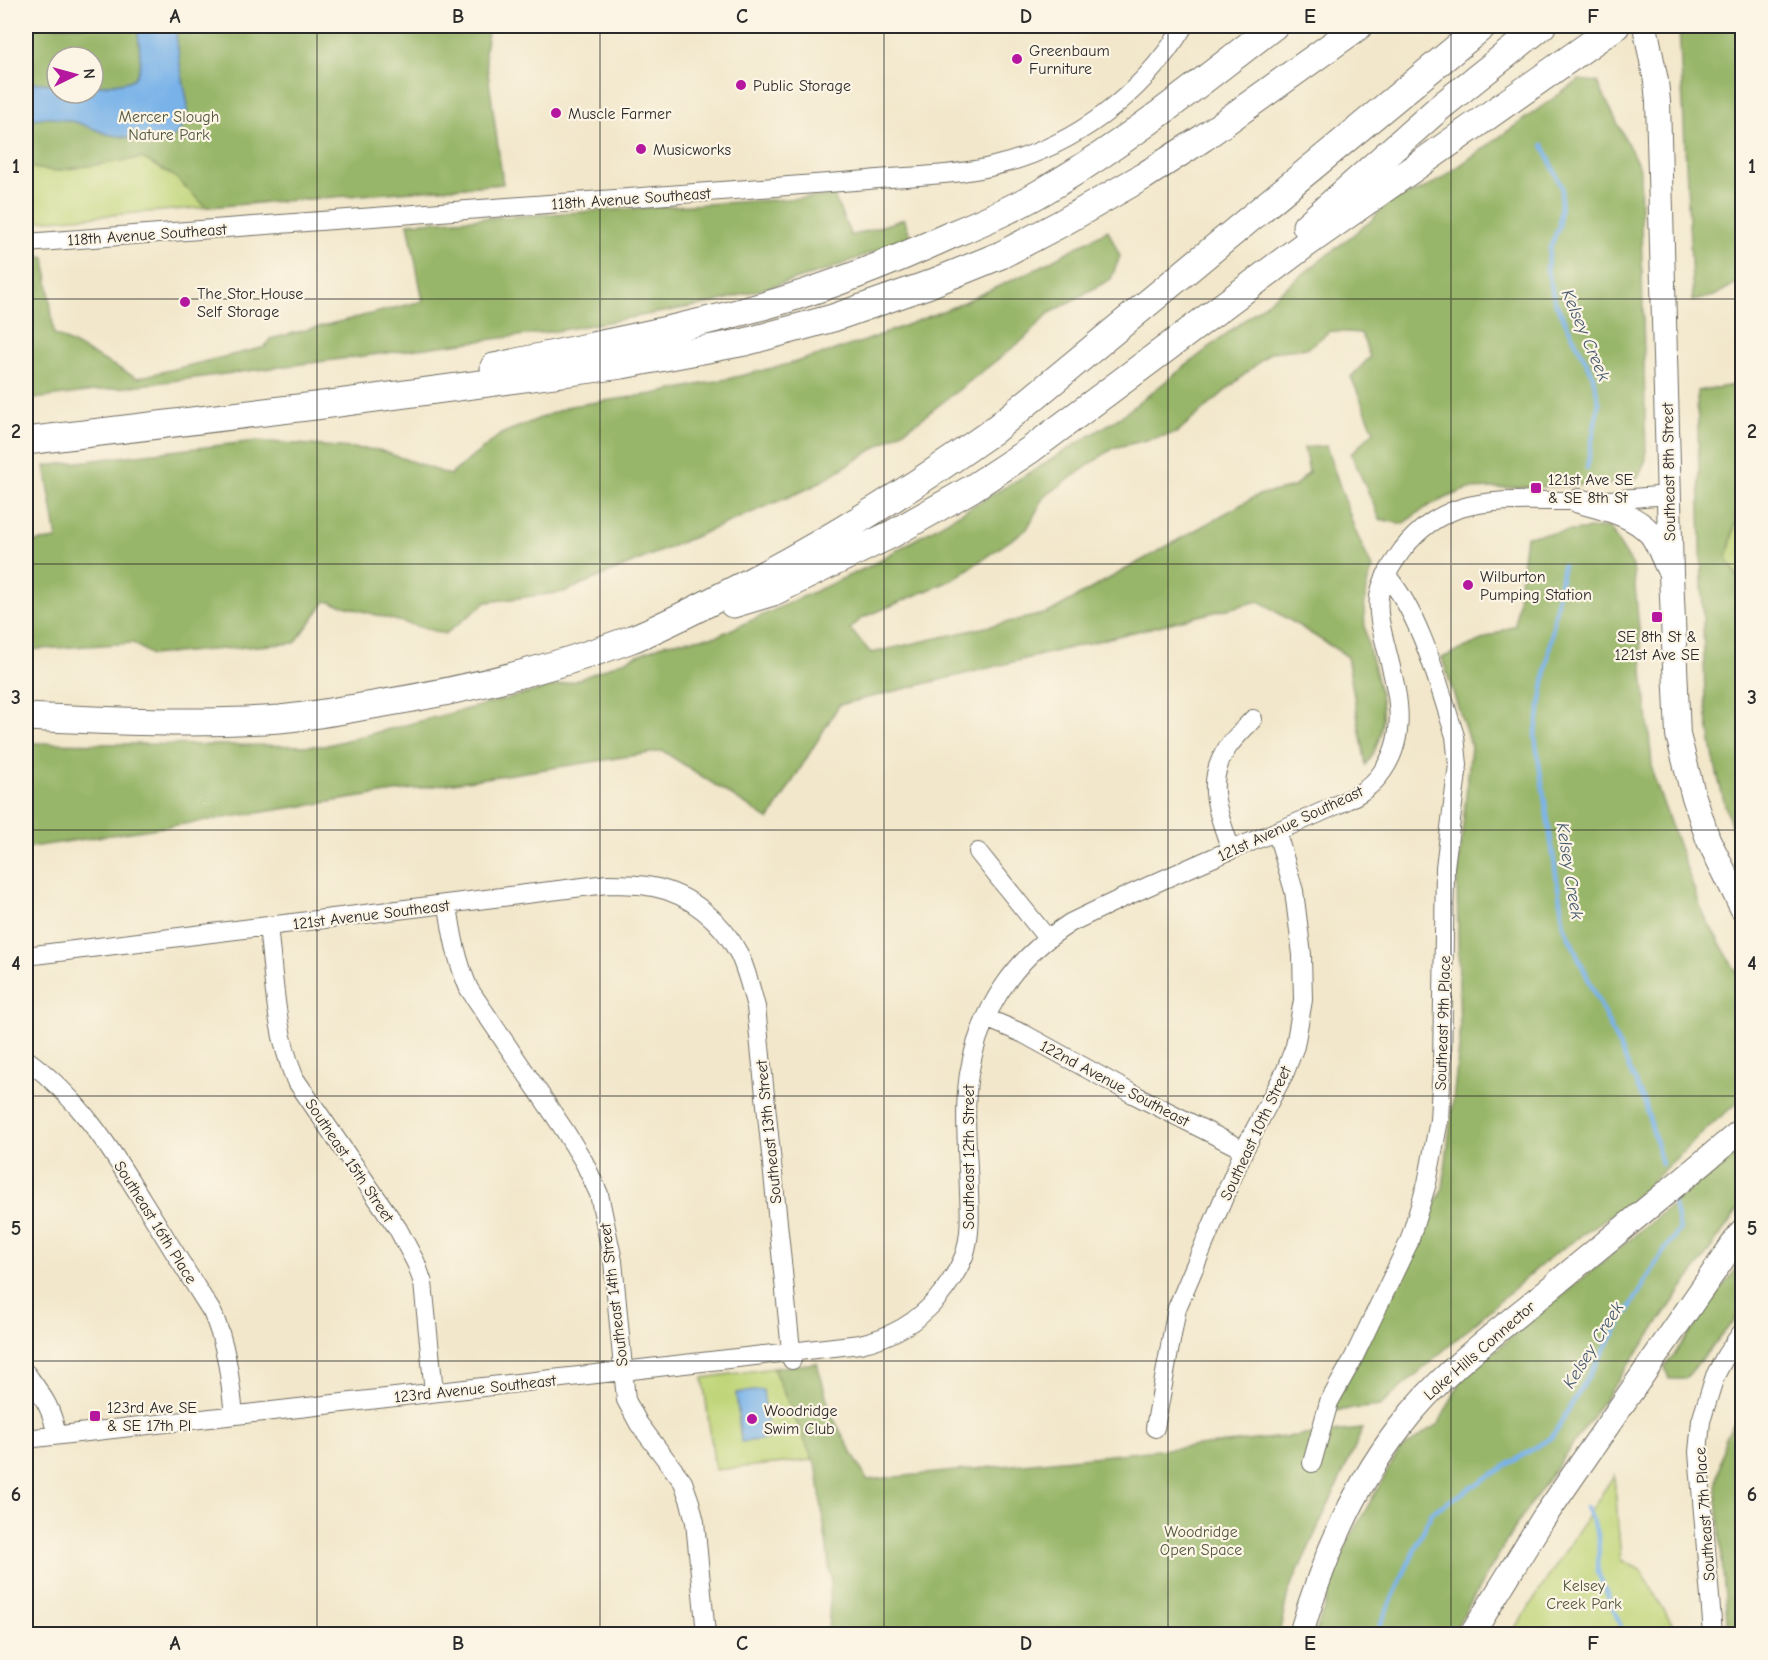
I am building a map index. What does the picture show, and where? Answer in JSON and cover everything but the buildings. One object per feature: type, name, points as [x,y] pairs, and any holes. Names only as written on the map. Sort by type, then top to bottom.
[{"type":"highway","points":[[323,405],[714,319],[777,302],[863,273],[982,222],[1056,184],[1137,130],[1274,26]]},
{"type":"highway","points":[[26,441],[323,405],[622,365],[745,342],[833,318],[927,285],[1000,255],[1060,224],[1144,176],[1203,138],[1359,26]]},
{"type":"highway","points":[[26,717],[143,722],[281,719],[446,693],[551,666],[630,640],[660,626],[747,584],[866,517],[993,431],[1483,26]]},
{"type":"highway","points":[[660,626],[773,592],[892,534],[971,489],[1030,450],[1306,244],[1616,26]]},
{"type":"highway","points":[[1194,327],[1440,108],[1534,31]]},
{"type":"main road","name":"Southeast 8th Street","points":[[1645,26],[1655,72],[1658,102],[1671,574],[1678,735],[1693,794],[1708,839],[1743,908]]},
{"type":"main road","points":[[1579,501],[1620,513],[1637,522],[1651,535],[1671,574]]},
{"type":"main road","name":"Lake Hills Connector","points":[[1301,1635],[1323,1563],[1354,1501],[1387,1444],[1419,1403],[1463,1360],[1743,1130]]},
{"type":"main road","points":[[1472,1635],[1543,1519],[1743,1231]]},
{"type":"street","name":"118th Avenue Southeast","points":[[26,243],[868,180],[961,172],[989,167],[1017,160],[1048,148],[1087,127],[1108,112],[1154,68],[1184,26]]},
{"type":"street","name":"121st Avenue Southeast","points":[[986,1018],[1003,987],[1016,970],[1047,938],[1070,923],[1352,798],[1381,775],[1397,743],[1400,707],[1379,612],[1379,596],[1386,575],[1409,542],[1425,526],[1461,508],[1482,504],[1669,495]]},
{"type":"street","name":"Southeast 9th Place","points":[[1312,1463],[1329,1402],[1353,1361],[1409,1242],[1427,1183],[1439,1120],[1446,867],[1456,789],[1458,752],[1455,736],[1425,646],[1400,592],[1386,575]]},
{"type":"street","points":[[1231,850],[1215,802],[1215,777],[1219,763],[1228,747],[1253,719]]},
{"type":"street","name":"Southeast 10th Street","points":[[1155,1428],[1177,1308],[1244,1150],[1285,1072],[1295,1046],[1303,999],[1302,955],[1294,891],[1277,833]]},
{"type":"street","points":[[978,852],[1047,938]]},
{"type":"street","name":"121st Avenue Southeast","points":[[26,956],[607,884],[654,887],[695,904],[709,916]]},
{"type":"street","name":"Southeast 14th Street","points":[[448,905],[453,942],[469,989],[565,1131],[584,1162],[599,1194],[613,1261],[626,1400],[632,1413],[673,1466],[683,1482],[690,1502],[695,1522],[706,1635]]},
{"type":"street","name":"Southeast 13th Street","points":[[709,916],[727,936],[738,954],[748,977],[756,1007],[791,1356]]},
{"type":"street","name":"Southeast 15th Street","points":[[268,926],[280,1032],[288,1062],[306,1095],[398,1229],[416,1263],[423,1283],[434,1392]]},
{"type":"street","name":"122nd Avenue Southeast","points":[[986,1018],[1024,1034],[1133,1094],[1244,1150]]},
{"type":"street","name":"Southeast 12th Street","points":[[919,1319],[945,1290],[963,1257],[968,1240],[970,1221],[967,1111],[969,1075],[975,1045],[986,1018]]},
{"type":"street","name":"Southeast 16th Place","points":[[26,1059],[61,1087],[109,1147],[212,1312],[220,1329],[226,1354],[234,1414]]},
{"type":"street","name":"123rd Avenue Southeast","points":[[26,1438],[434,1392],[791,1356],[878,1340],[898,1332],[919,1319]]},
{"type":"street","name":"Southeast 7th Place","points":[[1713,1635],[1698,1452],[1701,1421],[1715,1376],[1726,1355],[1743,1332]]},
{"type":"street","points":[[26,1373],[54,1416],[56,1435]]},
{"type":"green space","name":"Mercer Slough Nature Park","points":[[26,26],[244,26],[258,203],[26,222]]},
{"type":"green space","points":[[26,26],[489,26],[485,51],[503,184],[206,207],[174,176],[142,158],[54,171],[26,167]]},
{"type":"green space","points":[[1679,26],[1742,26],[1742,280],[1714,296],[1693,301]]},
{"type":"green space","points":[[1579,80],[1597,82],[1640,169],[1646,459],[1639,476],[1623,484],[1467,489],[1430,505],[1402,524],[1380,519],[1351,454],[1374,431],[1351,377],[1370,357],[1361,333],[1330,331],[1308,348],[1271,352],[1176,433],[1113,448],[1044,497],[1027,529],[952,580],[862,618],[850,629],[871,653],[1048,613],[1258,495],[1294,487],[1309,472],[1304,448],[1326,446],[1355,530],[1372,568],[1366,589],[1364,619],[1382,713],[1381,730],[1376,747],[1366,765],[1347,656],[1259,601],[839,705],[769,820],[663,751],[26,848],[26,743],[324,746],[575,681],[667,643],[717,636],[868,567],[1119,418],[1372,220],[1386,203],[1419,191],[1438,181]]},
{"type":"green space","points":[[834,196],[851,236],[904,219],[911,237],[825,271],[713,303],[556,331],[26,400],[26,258],[45,257],[54,334],[137,378],[265,347],[270,339],[423,301],[408,223]]},
{"type":"green space","points":[[1108,230],[1120,256],[1111,279],[1048,314],[1024,339],[916,423],[812,487],[564,592],[487,602],[445,634],[326,601],[295,643],[151,655],[133,643],[26,650],[26,543],[57,539],[45,466],[256,441],[379,450],[450,475],[501,434],[570,406],[653,394],[727,379],[789,364],[865,341],[953,307],[1034,270]]},
{"type":"green space","points":[[1742,384],[1742,494],[1727,558],[1742,585],[1742,856],[1718,779],[1705,700],[1697,391]]},
{"type":"green space","points":[[1742,494],[1742,585],[1727,558]]},
{"type":"green space","points":[[1609,527],[1633,566],[1653,775],[1703,914],[1742,981],[1742,1099],[1712,1124],[1632,1200],[1548,1259],[1380,1406],[1331,1411],[1443,1188],[1460,1039],[1457,883],[1471,747],[1442,658],[1515,625],[1526,536]]},
{"type":"green space","points":[[1742,1147],[1742,1204],[1516,1525],[1452,1634],[1315,1634],[1347,1543],[1399,1451],[1439,1423],[1463,1377]]},
{"type":"green space","points":[[1742,1261],[1742,1311],[1685,1379],[1669,1379],[1665,1367]]},
{"type":"green space","name":"Woodridge Open Space","points":[[817,1363],[831,1414],[867,1480],[1363,1429],[1288,1593],[1279,1634],[828,1634],[831,1580],[817,1469],[773,1368]]},
{"type":"green space","name":"Woodridge Swim Club","points":[[773,1368],[813,1460],[715,1470],[703,1378]]},
{"type":"green space","points":[[1742,1412],[1742,1634],[1728,1634],[1716,1487],[1725,1438]]},
{"type":"green space","name":"Kelsey Creek Park","points":[[1614,1475],[1621,1560],[1641,1570],[1678,1634],[1512,1634]]},
{"type":"water","points":[[137,26],[175,26],[188,105],[185,124],[173,138],[161,143],[107,134],[76,122],[47,117],[26,120],[26,82],[45,83],[45,105],[105,105],[105,85],[123,83],[136,76],[140,56]]},
{"type":"water","points":[[763,1390],[769,1439],[741,1442],[736,1393]]},
{"type":"waterway","name":"Kelsey Creek","points":[[1543,145],[1562,188],[1559,226],[1550,248],[1547,269],[1555,302],[1592,373],[1599,402],[1587,468]]},
{"type":"waterway","name":"Kelsey Creek","points":[[1563,565],[1535,737],[1564,926],[1645,1103],[1662,1164]]},
{"type":"waterway","name":"Kelsey Creek","points":[[1376,1634],[1432,1512],[1552,1437],[1662,1254],[1680,1229],[1673,1202]]},
{"type":"waterway","name":"Kelsey Creek","points":[[1586,1507],[1599,1537],[1598,1573],[1624,1634]]},
{"type":"place","name":"Greenbaum Furniture","points":[[1017,59]]},
{"type":"place","name":"Public Storage","points":[[741,85]]},
{"type":"place","name":"Muscle Farmer","points":[[556,113]]},
{"type":"place","name":"Musicworks","points":[[641,149]]},
{"type":"place","name":"The Stor House Self Storage","points":[[185,302]]},
{"type":"place","name":"121st Ave SE & SE 8th St","points":[[1536,488]]},
{"type":"place","name":"Wilburton Pumping Station","points":[[1468,585]]},
{"type":"place","name":"SE 8th St & 121st Ave SE","points":[[1657,617]]},
{"type":"place","name":"123rd Ave SE & SE 17th Pl","points":[[95,1416]]},
{"type":"place","name":"Woodridge Swim Club","points":[[752,1419]]}]
